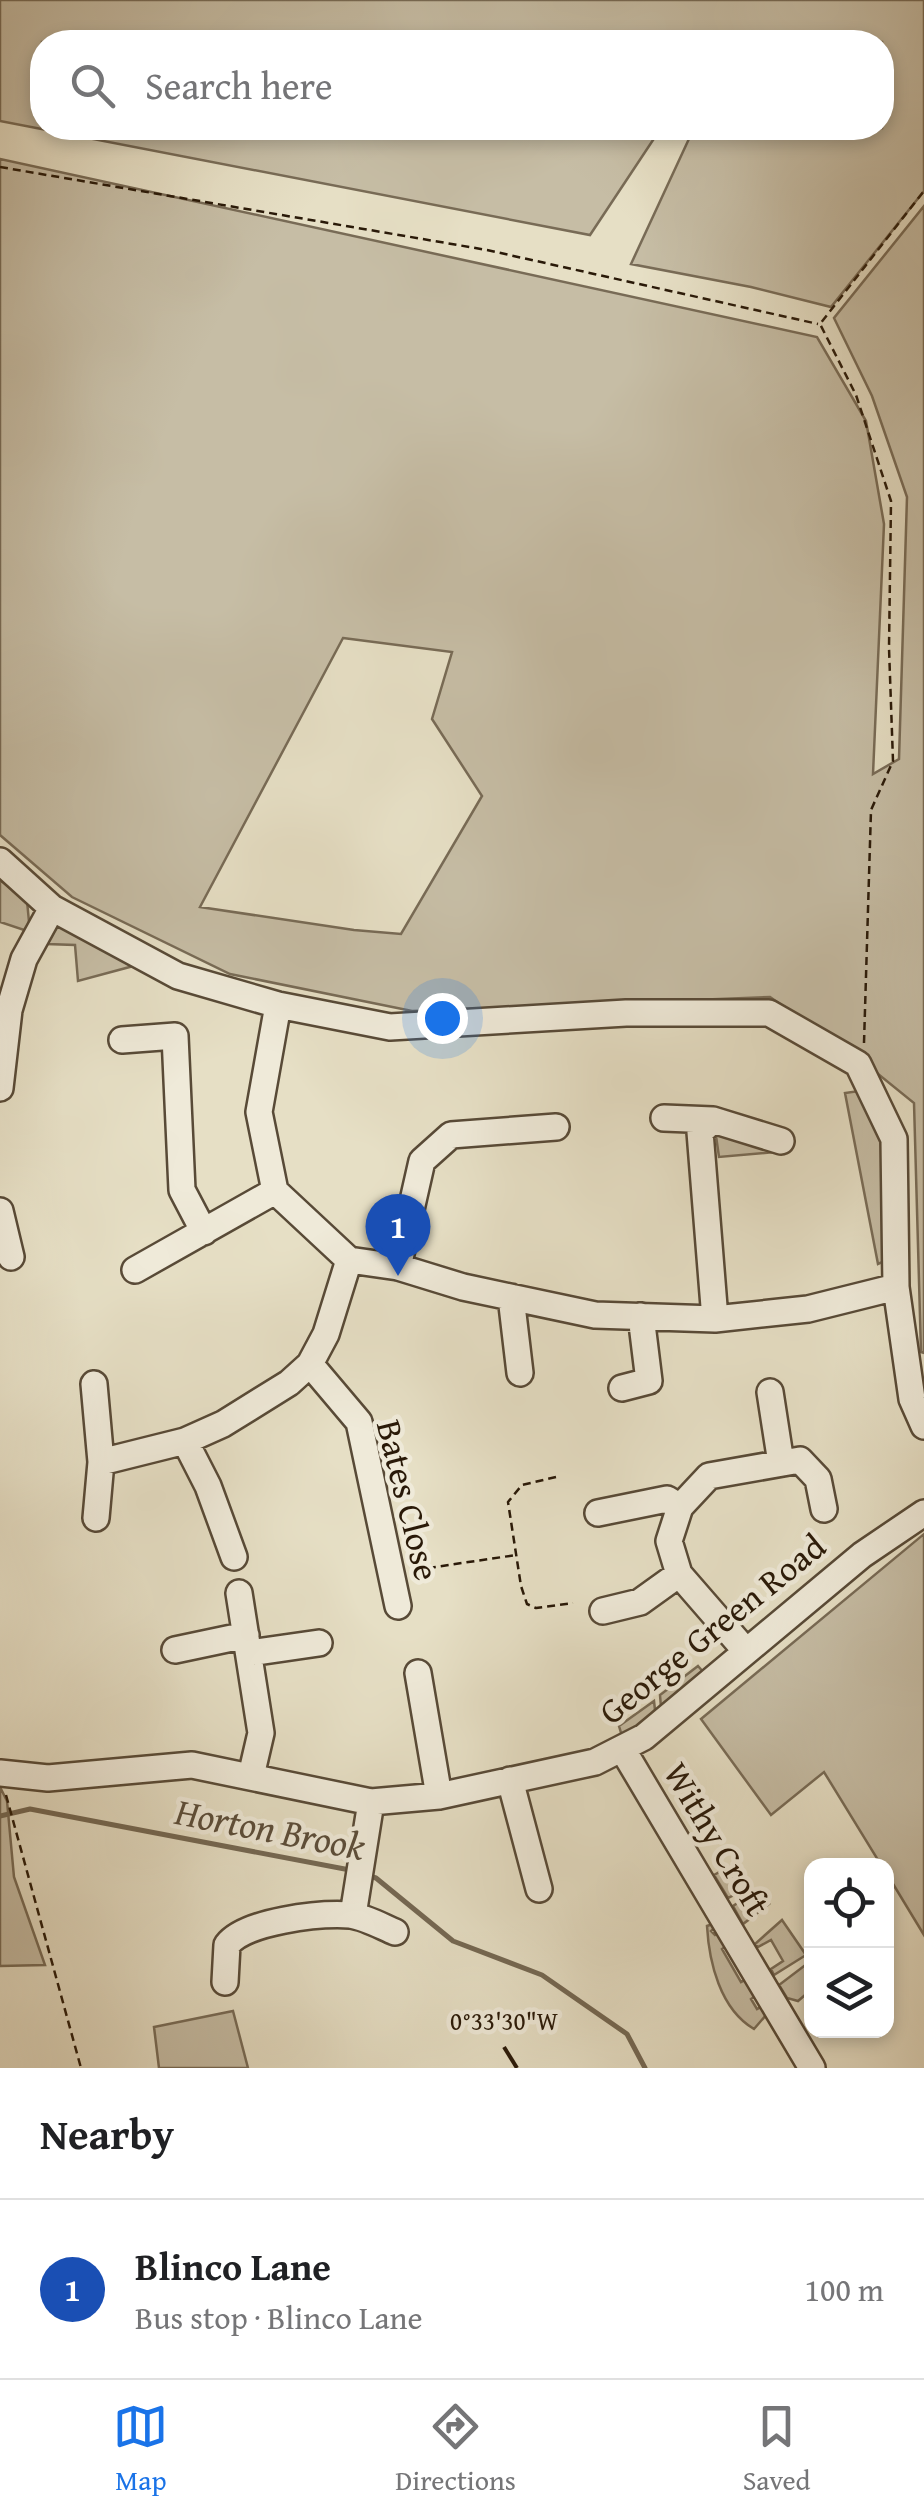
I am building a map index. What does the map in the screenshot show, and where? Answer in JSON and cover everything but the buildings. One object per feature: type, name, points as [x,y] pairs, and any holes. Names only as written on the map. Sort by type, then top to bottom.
[{"type":"street","points":[[0,862],[52,908],[178,976],[278,1004],[390,1028],[626,1012],[770,1014],[858,1064],[894,1139],[896,1288],[912,1399],[924,1426]]},
{"type":"street","points":[[0,1088],[5,1009],[24,959],[52,908]]},
{"type":"street","points":[[278,1004],[259,1112],[275,1191],[349,1260],[398,1267],[594,1315],[716,1319],[808,1309],[896,1288]]},
{"type":"street","points":[[122,1040],[175,1036],[182,1190],[204,1232]]},
{"type":"street","points":[[664,1118],[714,1120],[781,1140]]},
{"type":"street","points":[[714,1120],[700,1132],[716,1319]]},
{"type":"street","points":[[398,1267],[422,1161],[451,1135],[556,1127]]},
{"type":"street","points":[[134,1270],[275,1191]]},
{"type":"street","points":[[0,1212],[12,1258]]},
{"type":"street","points":[[101,1462],[185,1442],[272,1394],[310,1364],[326,1334],[349,1260]]},
{"type":"street","points":[[510,1297],[520,1373]]},
{"type":"street","points":[[622,1388],[649,1382],[641,1316]]},
{"type":"street","name":"Bates Close","points":[[310,1364],[359,1422],[398,1606]]},
{"type":"street","points":[[94,1384],[101,1462],[96,1518]]},
{"type":"street","points":[[770,1392],[781,1463]]},
{"type":"street","points":[[185,1442],[208,1486],[234,1557]]},
{"type":"street","points":[[745,1650],[679,1574],[669,1541],[680,1507],[709,1476],[800,1460],[818,1479],[824,1509]]},
{"type":"street","points":[[598,1513],[667,1499],[680,1507]]},
{"type":"street","name":"George Green Road","points":[[2,1782],[192,1765],[371,1802],[439,1796],[594,1762],[623,1750],[688,1703],[745,1650],[862,1555],[924,1513]]},
{"type":"street","points":[[603,1611],[640,1602],[679,1574]]},
{"type":"street","points":[[239,1593],[261,1733],[251,1776]]},
{"type":"street","points":[[175,1650],[319,1643]]},
{"type":"street","points":[[418,1673],[439,1796]]},
{"type":"street","name":"Withy Croft","points":[[623,1750],[812,2068]]},
{"type":"street","points":[[510,1780],[539,1889]]},
{"type":"street","points":[[353,1916],[371,1802]]},
{"type":"street","points":[[226,1982],[227,1945],[239,1932],[258,1924],[353,1916],[395,1932]]},
{"type":"path","points":[[0,167],[487,250],[820,324]]},
{"type":"path","points":[[820,324],[924,191]]},
{"type":"path","points":[[820,324],[856,394],[892,501],[889,648],[893,760],[871,810],[866,1035],[858,1064]]},
{"type":"path","points":[[556,1477],[522,1485],[508,1502],[527,1604],[536,1608],[573,1603]]},
{"type":"path","points":[[392,1573],[517,1555]]},
{"type":"path","points":[[2,1782],[82,2068]]},
{"type":"shaded area","points":[[0,0],[924,0],[924,191],[831,307],[631,264],[688,140],[894,140],[894,30],[30,30],[30,127],[0,121]]},
{"type":"shaded area","points":[[98,140],[653,140],[590,235]]},
{"type":"shaded area","points":[[0,159],[817,337],[866,421],[884,524],[873,774],[899,759],[907,497],[872,396],[834,318],[924,206],[924,1353],[914,1103],[770,997],[412,1011],[230,974],[72,897],[0,835]],"holes":[[[343,638],[452,652],[432,719],[482,796],[401,934],[200,907]]]},
{"type":"shaded area","points":[[0,880],[27,901],[30,932],[0,922]]},
{"type":"shaded area","points":[[56,922],[137,965],[78,981],[75,945],[47,944]]},
{"type":"shaded area","points":[[866,1090],[880,1114],[894,1257],[878,1264],[845,1093]]},
{"type":"shaded area","points":[[720,1133],[775,1152],[719,1157],[716,1136]]},
{"type":"shaded area","points":[[924,1534],[924,1935],[894,1886],[894,1858],[877,1858],[824,1772],[771,1815],[701,1719]]},
{"type":"shaded area","points":[[698,1666],[705,1674],[661,1707],[660,1695]]},
{"type":"shaded area","points":[[654,1701],[656,1719],[622,1736],[619,1726]]},
{"type":"shaded area","points":[[0,1787],[7,1801],[14,1877],[45,1965],[0,1966]]},
{"type":"shaded area","points":[[729,1867],[749,1887],[728,1898],[714,1875]]},
{"type":"shaded area","points":[[755,1892],[769,1904],[743,1924],[733,1906]]},
{"type":"shaded area","points":[[782,1920],[804,1956],[774,1975],[771,1969],[783,1961],[771,1940],[758,1947],[755,1944]]},
{"type":"shaded area","points":[[722,1921],[711,1931],[715,1935],[728,1929],[734,1940],[722,1949],[741,1982],[755,1975],[764,1990],[751,1999],[757,2009],[770,2002],[773,2007],[754,2029],[733,2010],[714,1969],[707,1926]]},
{"type":"shaded area","points":[[804,1966],[804,1996],[798,2001],[787,1998],[779,1985]]},
{"type":"shaded area","points":[[233,2011],[248,2068],[159,2068],[154,2027]]},
{"type":"waterway","name":"Horton Brook","points":[[0,1816],[30,1809],[350,1870]]},
{"type":"waterway","name":"Horton Brook","points":[[366,1875],[376,1878],[453,1941],[542,1975],[627,2034],[645,2068]]},
{"type":"place","name":"Blinco Lane","points":[[398,1276]]}]
